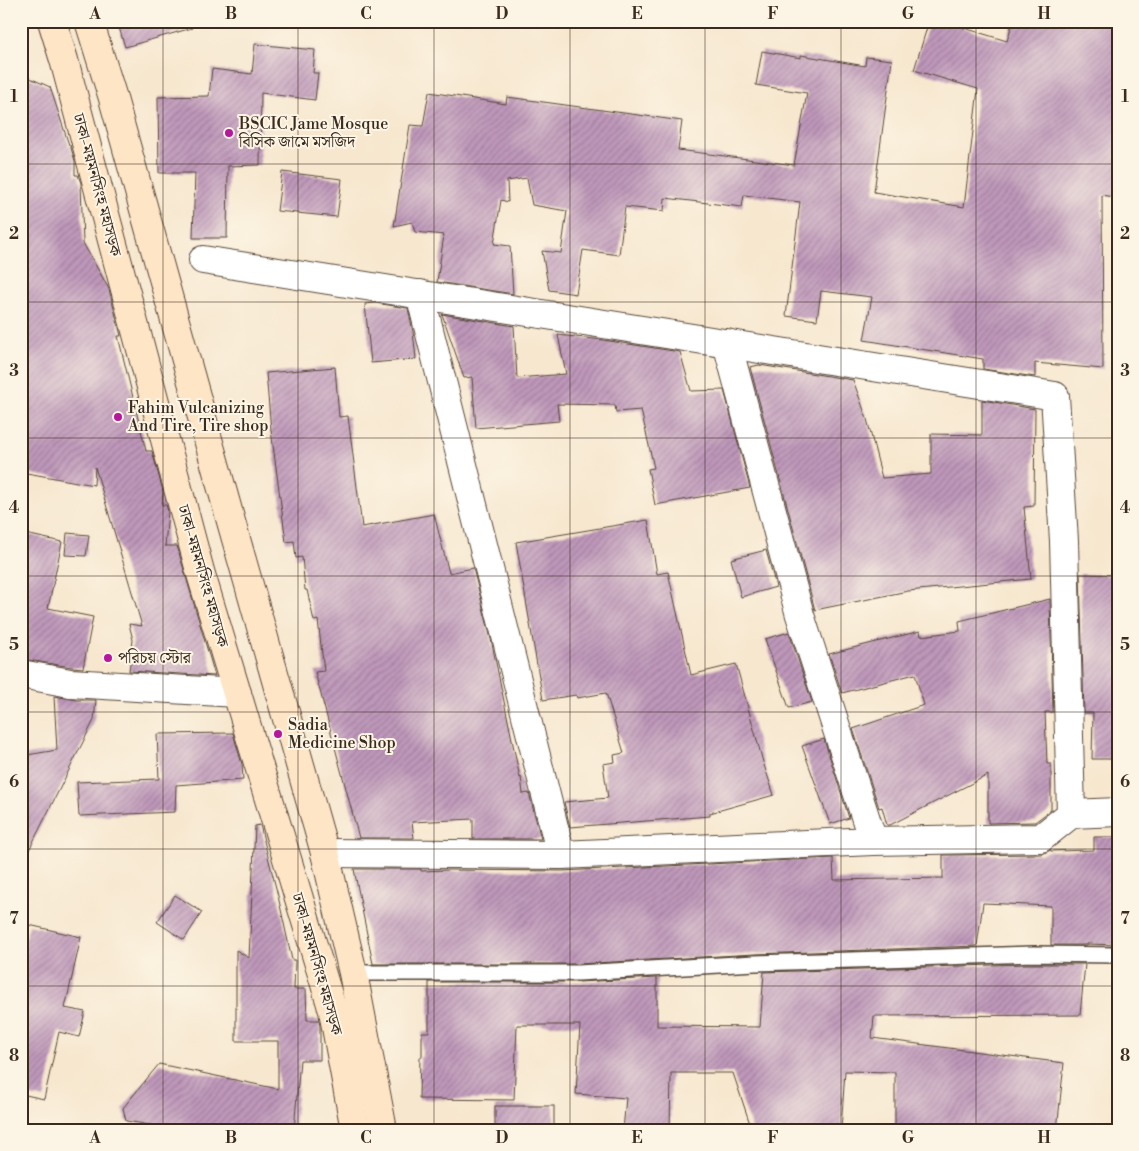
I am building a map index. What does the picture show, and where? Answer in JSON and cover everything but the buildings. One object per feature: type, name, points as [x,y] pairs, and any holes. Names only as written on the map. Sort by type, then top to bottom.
[{"type":"main road","name":"ঢাকা-ময়মনসিংহ মহাসড়ক","points":[[52,21],[200,570],[334,1011],[355,1130]]},
{"type":"main road","name":"ঢাকা-ময়মনসিংহ মহাসড়ক","points":[[89,21],[112,95],[324,853],[353,973],[384,1130]]},
{"type":"street","points":[[203,260],[1055,396],[1064,541],[1071,814]]},
{"type":"street","points":[[420,294],[560,855]]},
{"type":"street","points":[[726,343],[800,615],[873,841]]},
{"type":"street","points":[[21,674],[70,683],[236,693]]},
{"type":"street","points":[[324,853],[560,855],[873,841],[1041,838],[1071,814],[1118,812]]},
{"type":"lane","points":[[353,973],[578,973],[754,963],[1033,954],[1118,955]]},
{"type":"place","name":"BSCIC Jame Mosque বিসিক জামে মসজিদ","points":[[229,133]]},
{"type":"place","name":"Fahim Vulcanizing And Tire, Tire shop","points":[[118,417]]},
{"type":"place","name":"পরিচয় স্টোর","points":[[108,658]]},
{"type":"place","name":"Sadia Medicine Shop","points":[[278,734]]}]
